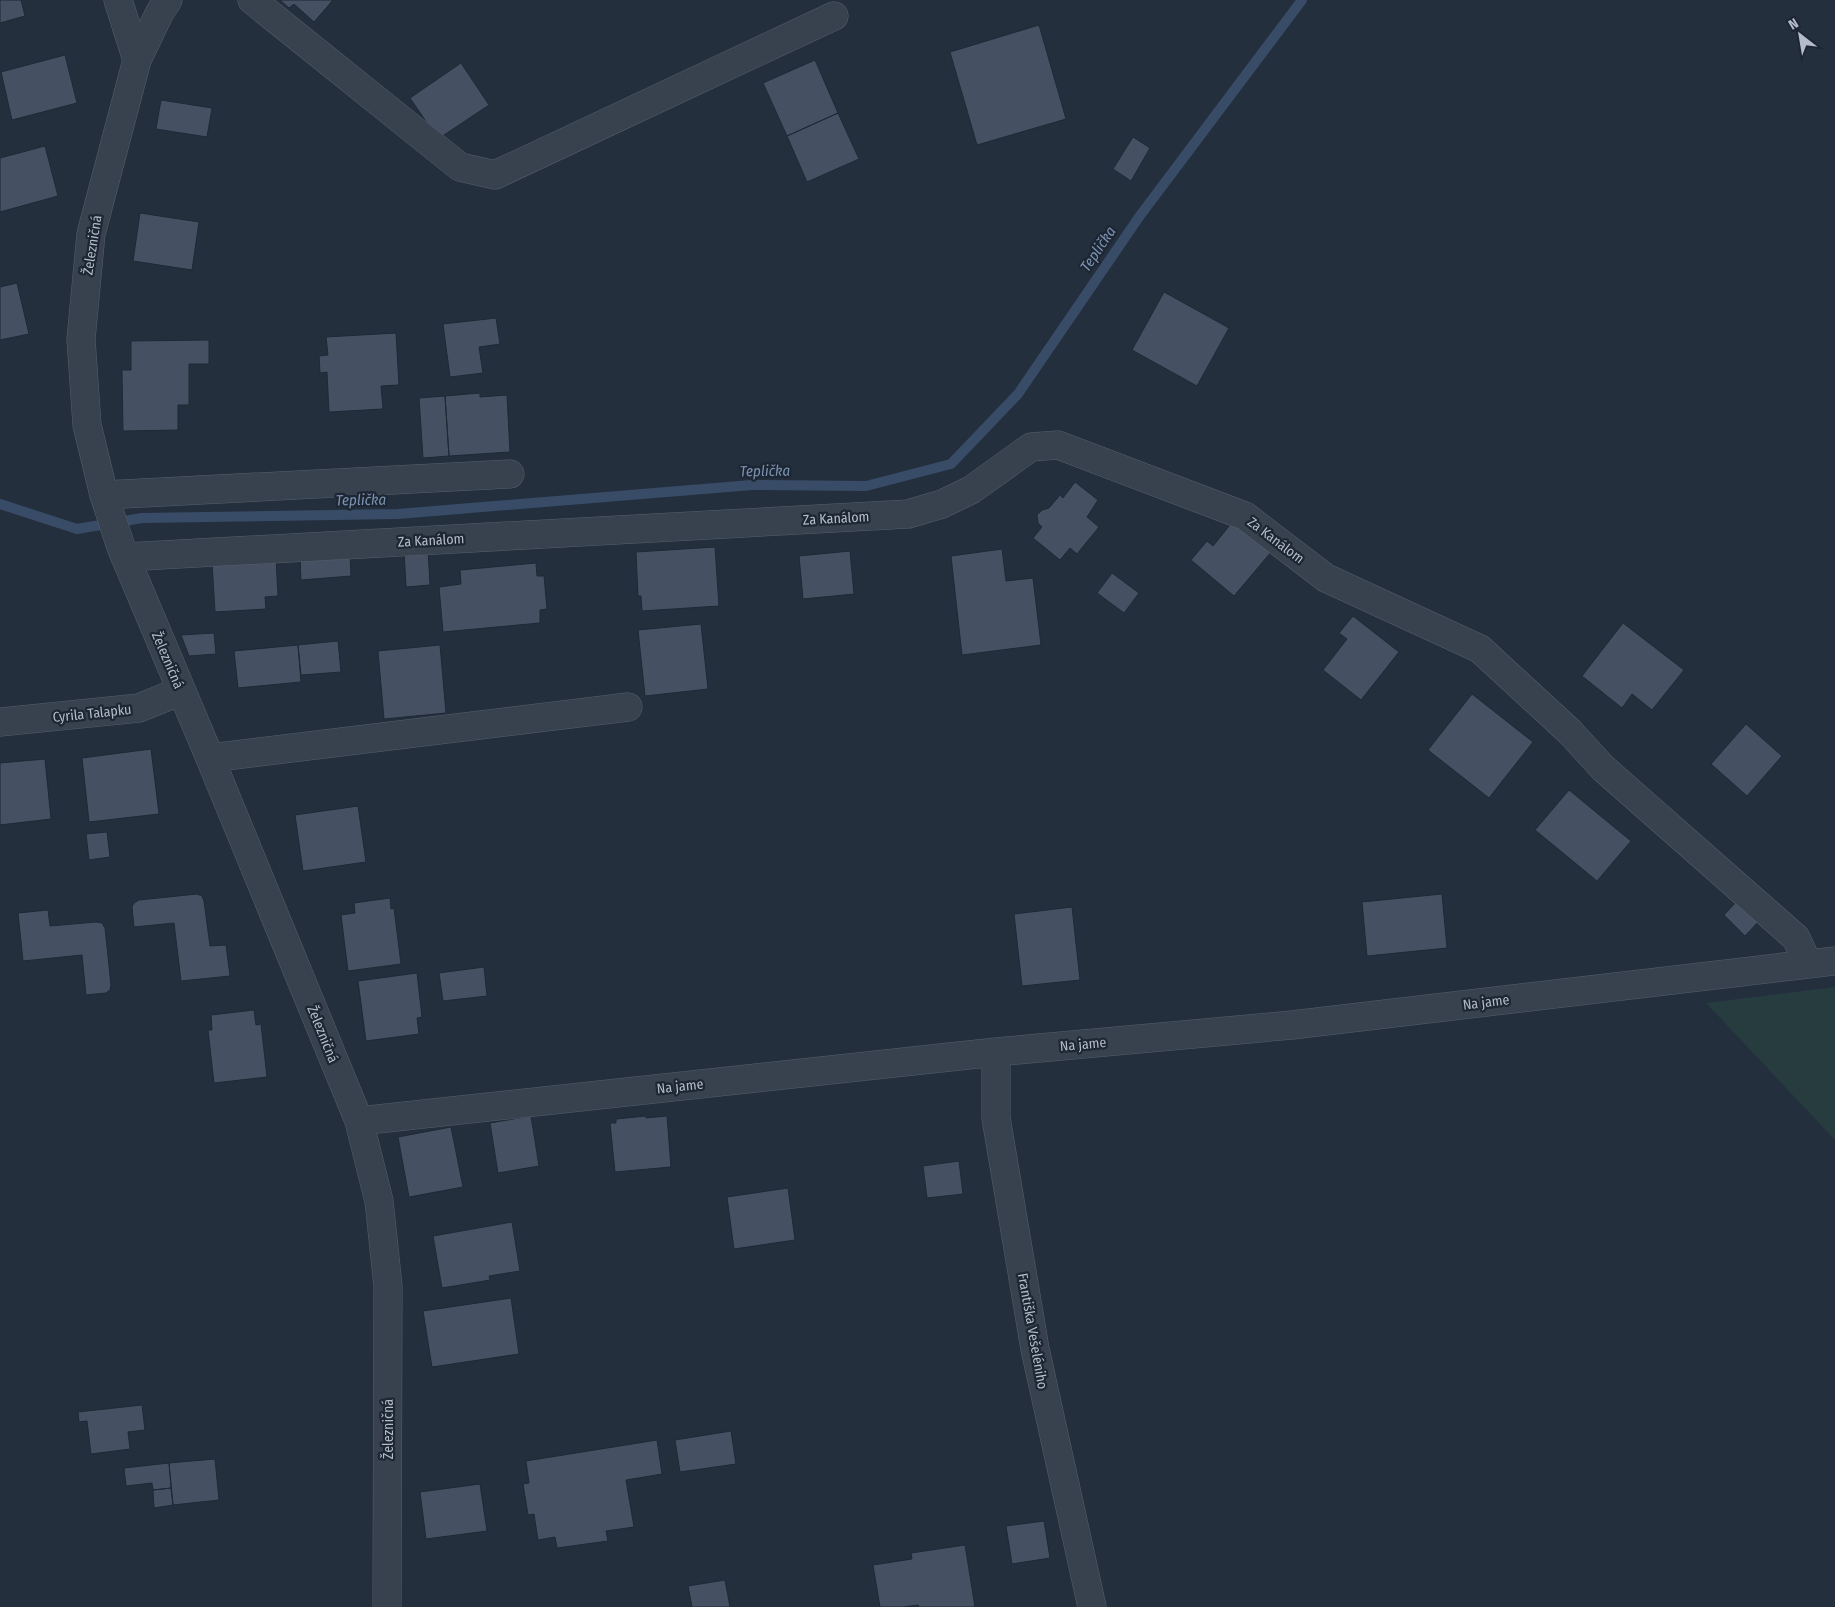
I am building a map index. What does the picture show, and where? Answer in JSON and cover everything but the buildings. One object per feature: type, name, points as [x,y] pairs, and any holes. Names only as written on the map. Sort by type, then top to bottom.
[{"type":"street","points":[[118,0],[136,60]]},
{"type":"street","name":"Železničná","points":[[168,0],[136,60],[91,234],[81,339],[87,425],[106,501],[123,552],[210,758],[358,1121],[379,1201],[388,1286],[388,1607]]},
{"type":"street","points":[[252,0],[460,167],[495,175],[834,16]]},
{"type":"street","name":"Za Kanálom","points":[[123,552],[908,514],[942,504],[971,490],[1031,447],[1058,445],[1245,516],[1326,578],[1480,649],[1570,732],[1603,768],[1796,938],[1808,964]]},
{"type":"street","points":[[106,501],[510,474]]},
{"type":"street","name":"Cyrila Talapku","points":[[0,722],[139,708],[181,691]]},
{"type":"street","points":[[210,758],[628,707]]},
{"type":"street","name":"Na jame","points":[[358,1121],[996,1052],[1292,1025],[1835,961]]},
{"type":"street","name":"Františka Vešeléniho","points":[[996,1052],[996,1118],[1035,1348],[1092,1607]]},
{"type":"green space","points":[[1835,987],[1835,1140],[1706,1003]]},
{"type":"waterway","name":"Teplička","points":[[0,504],[77,529],[142,518],[398,514],[752,485],[866,486],[951,464],[1018,394],[1139,217],[1302,0]]}]
